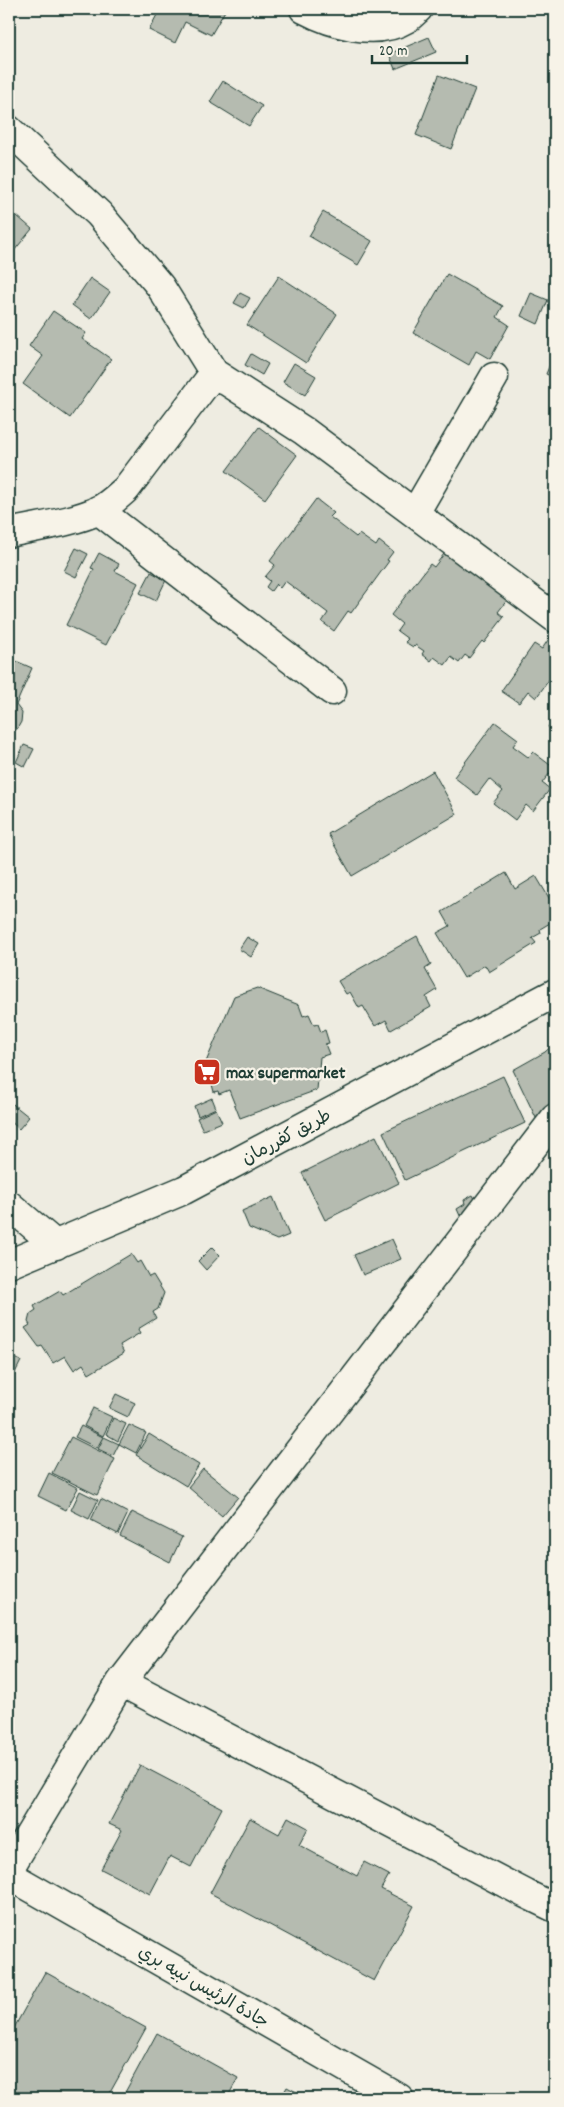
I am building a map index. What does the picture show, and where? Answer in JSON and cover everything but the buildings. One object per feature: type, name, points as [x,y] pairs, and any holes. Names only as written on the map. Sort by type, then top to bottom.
[{"type":"street","points":[[304,9],[313,14],[356,27],[381,27],[405,19],[418,9]]},
{"type":"street","points":[[9,130],[100,214],[160,286],[214,373],[304,431],[555,618]]},
{"type":"street","points":[[9,533],[74,519],[98,510],[126,489],[214,373]]},
{"type":"street","points":[[415,513],[494,377]]},
{"type":"street","points":[[98,510],[332,691]]},
{"type":"street","name":"طريق كفررمان","points":[[9,1264],[184,1190],[555,993]]},
{"type":"street","points":[[9,1869],[121,1682],[555,1118]]},
{"type":"street","points":[[9,1205],[56,1245]]},
{"type":"street","points":[[121,1682],[555,1908]]},
{"type":"street","name":"جادة الرئيس نبيه بري","points":[[9,1875],[399,2098]]},
{"type":"place","name":"max supermarket","points":[[207,1072]]}]
